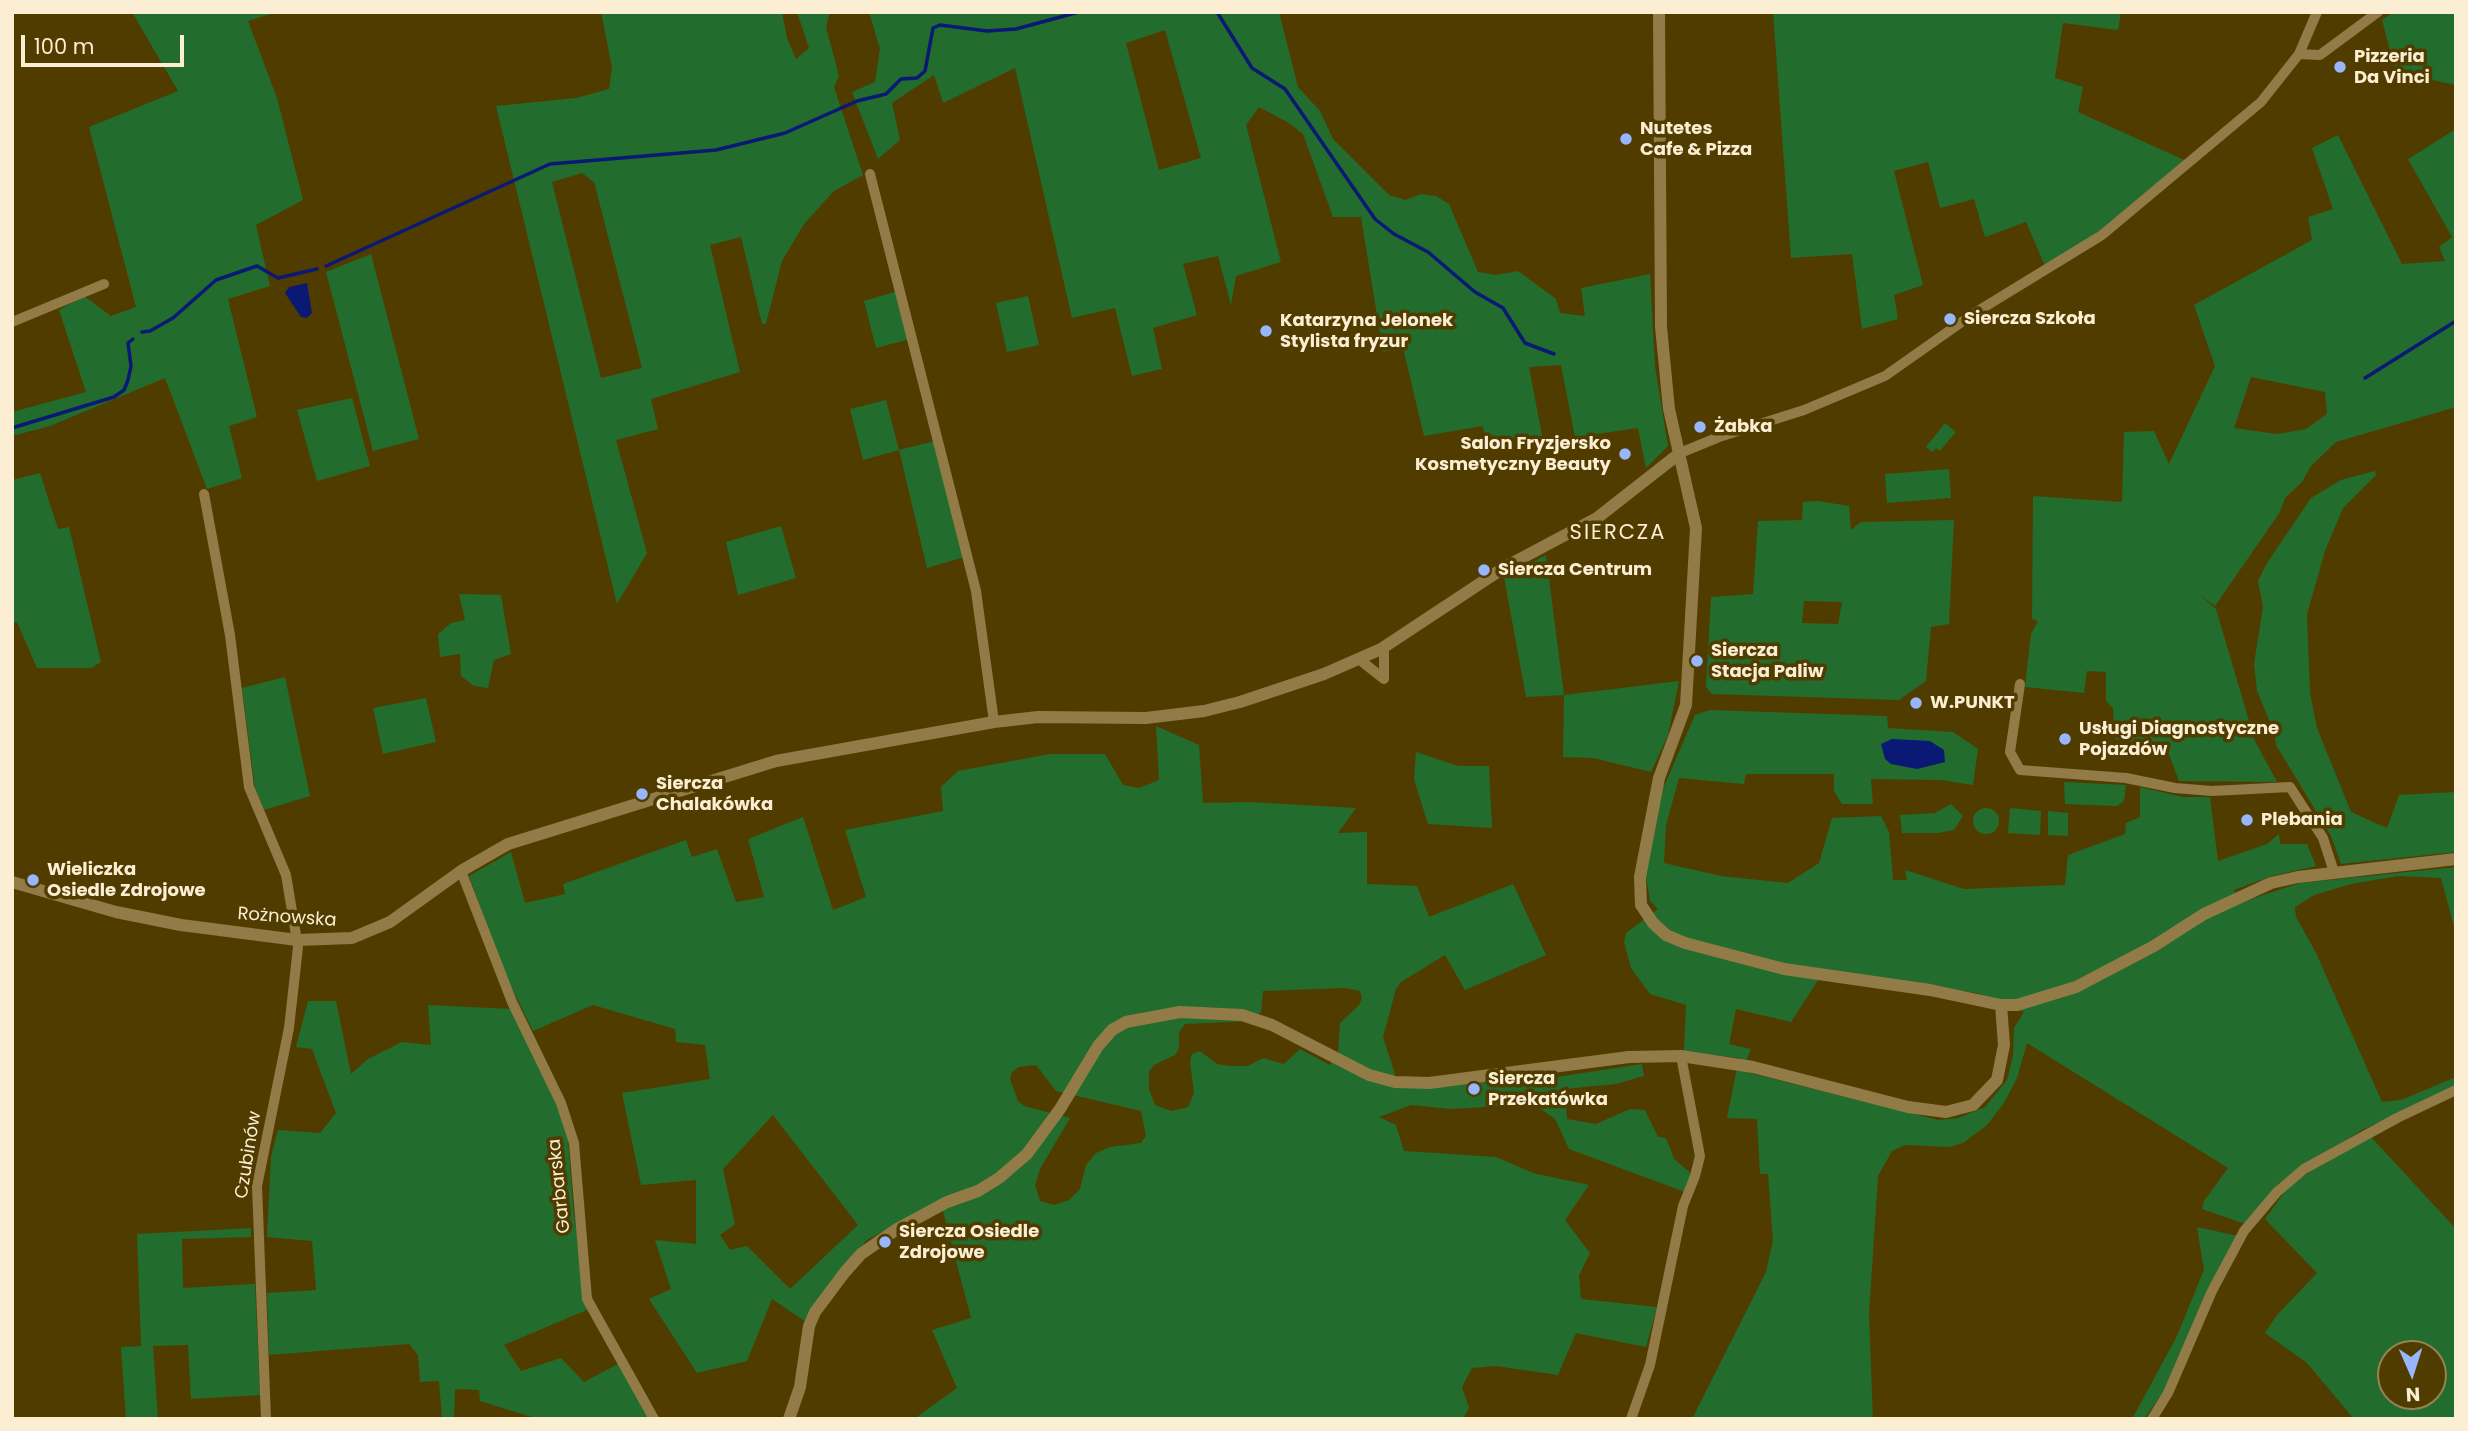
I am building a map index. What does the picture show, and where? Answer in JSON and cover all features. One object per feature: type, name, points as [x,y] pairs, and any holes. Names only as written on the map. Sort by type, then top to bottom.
[{"type":"street","points":[[1659,12],[1658,286],[1665,378],[1696,528],[1686,705],[1659,778],[1647,836],[1640,877],[1641,905],[1647,917],[1666,935],[1744,960],[1784,969],[1970,996],[2001,1005],[2027,1003],[2076,987],[2154,946],[2204,914],[2271,883],[2334,872],[2456,859]]},
{"type":"street","points":[[1680,453],[1852,392],[1901,367],[1973,314],[2102,234],[2262,102],[2299,54],[2317,12]]},
{"type":"street","points":[[2299,54],[2320,55],[2378,12]]},
{"type":"street","points":[[870,174],[976,591],[994,722]]},
{"type":"street","points":[[12,322],[104,284]]},
{"type":"street","name":"Rożnowska","points":[[12,881],[136,917],[297,940],[345,940],[377,929],[461,871],[530,835],[776,761],[994,722],[1038,717],[1146,718],[1205,711],[1276,692],[1360,660],[1384,647],[1505,567],[1603,514],[1680,453]]},
{"type":"street","name":"Czubinów","points":[[204,494],[230,635],[249,787],[286,875],[297,940],[298,966],[289,1028],[257,1186],[266,1419]]},
{"type":"street","points":[[1360,660],[1384,679],[1384,647]]},
{"type":"street","points":[[2020,684],[2010,752],[2020,770],[2126,778],[2175,788],[2212,791],[2290,787],[2323,838],[2334,872]]},
{"type":"street","name":"Garbarska","points":[[461,871],[512,1002],[561,1103],[574,1143],[587,1299],[654,1419]]},
{"type":"street","points":[[789,1419],[800,1387],[815,1312],[861,1254],[897,1229],[999,1178],[1027,1154],[1066,1101],[1098,1046],[1112,1030],[1126,1022],[1180,1012],[1242,1014],[1272,1025],[1369,1075],[1395,1082],[1429,1083],[1629,1058],[1681,1056],[1753,1067],[1937,1112],[1955,1111],[1980,1100],[1997,1080],[2004,1045],[2001,1005]]},
{"type":"street","points":[[1631,1419],[1650,1365],[1683,1206],[1696,1176],[1700,1156],[1681,1056]]},
{"type":"street","points":[[2152,1419],[2168,1393],[2212,1291],[2244,1231],[2277,1192],[2304,1169],[2456,1090]]},
{"type":"green space","points":[[132,12],[277,12],[248,21],[277,98],[303,200],[256,225],[270,286],[228,299],[257,417],[229,426],[242,478],[207,489],[165,378],[50,426],[12,436],[12,412],[86,392],[59,310],[84,296],[111,316],[136,307],[89,127],[178,91]]},
{"type":"green space","points":[[601,12],[782,12],[787,38],[796,59],[809,48],[797,12],[830,12],[826,27],[839,76],[834,87],[863,175],[834,191],[804,224],[782,261],[766,323],[762,324],[741,237],[710,245],[740,372],[651,399],[658,429],[616,440],[647,553],[617,604],[496,106],[576,98],[609,89],[612,68]],"holes":[[[582,173],[594,182],[642,368],[601,378],[552,182]]]},
{"type":"green space","points":[[869,12],[1279,12],[1298,87],[1320,111],[1333,139],[1389,195],[1405,200],[1421,194],[1436,196],[1449,204],[1478,272],[1496,275],[1518,271],[1556,299],[1560,313],[1585,316],[1581,288],[1650,274],[1655,366],[1668,446],[1646,468],[1638,428],[1575,437],[1561,365],[1529,367],[1543,441],[1486,447],[1483,426],[1424,436],[1403,348],[1383,352],[1361,217],[1333,217],[1303,134],[1259,107],[1246,125],[1281,262],[1236,276],[1231,305],[1218,256],[1183,264],[1197,315],[1153,328],[1162,369],[1132,376],[1115,308],[1072,318],[1015,68],[943,103],[934,75],[892,103],[900,140],[878,159],[852,92],[875,82],[880,49]],"holes":[[[1165,30],[1201,158],[1159,170],[1126,43]]]},
{"type":"green space","points":[[1773,12],[2121,12],[2118,30],[2063,23],[2055,78],[2083,87],[2078,112],[2184,160],[2128,212],[2045,266],[2026,222],[1985,237],[1974,199],[1940,208],[1928,162],[1894,171],[1923,285],[1894,295],[1898,319],[1862,329],[1852,254],[1791,258]]},
{"type":"green space","points":[[2394,12],[2454,12],[2456,85],[2432,80],[2406,86],[2398,80],[2382,20]]},
{"type":"green space","points":[[2456,129],[2456,407],[2336,442],[2311,466],[2302,482],[2285,498],[2280,512],[2215,606],[2199,594],[2216,609],[2255,741],[2277,782],[2179,781],[2168,752],[2115,739],[2113,708],[2106,701],[2106,672],[2087,671],[2084,693],[2025,687],[2031,634],[2038,621],[2032,619],[2033,496],[2122,502],[2124,432],[2154,431],[2169,464],[2215,366],[2194,305],[2312,240],[2308,217],[2333,209],[2312,148],[2338,135],[2402,264],[2445,261],[2439,247],[2452,237],[2408,159]],"holes":[[[2251,377],[2325,392],[2327,414],[2306,429],[2277,434],[2234,428]]]},
{"type":"green space","points":[[371,254],[419,439],[373,451],[326,272]]},
{"type":"green space","points":[[898,291],[910,339],[876,348],[864,301]]},
{"type":"green space","points":[[1028,296],[1039,345],[1007,352],[996,303]]},
{"type":"green space","points":[[352,398],[370,466],[317,481],[297,410]]},
{"type":"green space","points":[[886,400],[899,450],[863,460],[850,409]]},
{"type":"green space","points":[[1945,423],[1956,432],[1940,451],[1936,448],[1933,452],[1926,447]]},
{"type":"green space","points":[[935,441],[964,557],[927,568],[899,450]]},
{"type":"green space","points":[[1949,469],[1951,498],[1887,503],[1885,474]]},
{"type":"green space","points":[[2375,471],[2376,475],[2343,508],[2325,551],[2307,614],[2310,693],[2317,728],[2351,812],[2387,828],[2399,795],[2456,792],[2456,852],[2341,864],[2331,836],[2276,745],[2274,732],[2257,691],[2254,664],[2263,607],[2258,581],[2267,563],[2311,498],[2341,480]]},
{"type":"green space","points":[[40,473],[58,529],[69,527],[101,662],[91,668],[37,668],[17,622],[12,623],[12,480]]},
{"type":"green space","points":[[1818,501],[1849,506],[1851,530],[1861,522],[1954,520],[1949,624],[1931,627],[1926,681],[1899,700],[1712,694],[1706,687],[1711,597],[1753,594],[1758,521],[1802,520],[1803,502]],"holes":[[[1804,601],[1842,602],[1838,624],[1802,623]]]},
{"type":"green space","points":[[781,526],[796,578],[738,595],[726,542]]},
{"type":"green space","points":[[1546,555],[1564,695],[1526,697],[1504,577]]},
{"type":"green space","points":[[459,594],[501,595],[511,654],[494,660],[488,688],[474,686],[461,676],[460,654],[440,657],[438,634],[451,623],[465,620]]},
{"type":"green space","points":[[285,677],[310,796],[264,810],[255,788],[242,688]]},
{"type":"green space","points":[[1679,681],[1668,735],[1651,772],[1593,758],[1563,757],[1564,695]]},
{"type":"green space","points":[[426,698],[436,742],[383,754],[373,708]]},
{"type":"green space","points":[[1710,710],[1887,716],[1888,728],[1953,732],[1978,749],[1973,785],[1941,780],[1871,779],[1873,804],[1842,804],[1834,791],[1834,774],[1746,774],[1744,784],[1679,778],[1666,825],[1664,863],[1721,876],[1788,883],[1819,863],[1832,818],[1881,816],[1889,832],[1893,880],[1907,880],[1905,870],[1964,889],[2065,885],[2068,855],[2125,834],[2126,823],[2140,817],[2140,787],[2183,797],[2210,797],[2218,861],[2267,844],[2279,834],[2280,844],[2307,844],[2316,866],[2272,876],[2234,890],[2239,903],[2300,883],[2456,867],[2456,934],[2441,878],[2398,876],[2351,884],[2314,895],[2295,907],[2296,917],[2316,953],[2382,1102],[2401,1100],[2456,1077],[2456,1087],[2362,1130],[2278,1184],[2245,1224],[2202,1209],[2204,1201],[2228,1168],[2027,1043],[2017,1078],[2004,1103],[1987,1125],[1963,1143],[1949,1147],[1905,1145],[1892,1151],[1878,1176],[1869,1314],[1873,1419],[1692,1419],[1766,1272],[1773,1240],[1768,1174],[1760,1174],[1757,1119],[1727,1118],[1739,1058],[1684,1051],[1686,1005],[1650,994],[1631,968],[1624,942],[1626,933],[1658,909],[1650,901],[1646,876],[1655,807],[1695,715]],"holes":[[[1824,971],[1977,993],[2024,1012],[2014,1028],[2013,1056],[2007,1080],[1985,1107],[1958,1118],[1938,1120],[1742,1071],[1751,1049],[1729,1044],[1736,1009],[1791,1022]]]},
{"type":"green space","points":[[1156,726],[1199,745],[1203,803],[1249,802],[1356,808],[1338,833],[1367,832],[1367,884],[1417,886],[1429,917],[1513,884],[1546,955],[1465,990],[1445,955],[1401,982],[1396,989],[1383,1037],[1395,1074],[1392,1087],[1444,1087],[1500,1080],[1517,1083],[1642,1064],[1644,1076],[1616,1084],[1565,1089],[1567,1119],[1596,1124],[1630,1109],[1645,1110],[1658,1137],[1666,1138],[1674,1159],[1692,1174],[1685,1192],[1569,1149],[1555,1119],[1534,1104],[1451,1109],[1411,1105],[1379,1117],[1396,1125],[1404,1151],[1496,1157],[1533,1173],[1589,1185],[1565,1220],[1590,1253],[1579,1275],[1581,1299],[1657,1307],[1646,1347],[1576,1333],[1558,1375],[1496,1366],[1472,1368],[1462,1387],[1469,1408],[1463,1419],[914,1419],[957,1388],[932,1330],[971,1318],[940,1200],[867,1240],[814,1305],[806,1322],[772,1299],[747,1361],[697,1373],[649,1299],[671,1289],[655,1240],[696,1244],[696,1180],[641,1185],[622,1093],[710,1079],[705,1045],[676,1042],[675,1029],[593,1005],[533,1031],[506,976],[469,876],[511,852],[525,903],[565,894],[563,884],[686,840],[692,857],[717,849],[736,902],[764,897],[748,839],[803,817],[833,910],[866,897],[845,830],[943,811],[941,787],[958,771],[1050,754],[1105,754],[1123,785],[1139,788],[1159,780]],"holes":[[[1345,988],[1360,991],[1362,998],[1359,1005],[1340,1023],[1338,1053],[1330,1065],[1300,1049],[1284,1064],[1263,1058],[1248,1066],[1217,1064],[1200,1051],[1192,1054],[1190,1061],[1194,1093],[1188,1107],[1171,1111],[1155,1105],[1149,1089],[1149,1071],[1154,1065],[1175,1055],[1179,1048],[1179,1032],[1185,1024],[1251,1021],[1261,1012],[1263,991]],[[1036,1065],[1056,1091],[1141,1111],[1146,1136],[1141,1143],[1110,1147],[1096,1153],[1086,1165],[1080,1189],[1069,1200],[1054,1205],[1040,1201],[1035,1185],[1040,1169],[1070,1118],[1024,1106],[1018,1101],[1010,1079],[1012,1072],[1019,1067]],[[773,1115],[858,1225],[790,1289],[747,1246],[730,1250],[720,1235],[735,1224],[723,1169]]]},
{"type":"green space","points":[[1416,752],[1458,766],[1489,766],[1492,828],[1428,824],[1414,779]]},
{"type":"green space","points":[[2064,782],[2126,785],[2124,801],[2117,806],[2065,804]]},
{"type":"green space","points":[[1951,804],[1963,816],[1954,830],[1902,833],[1900,815],[1935,813]]},
{"type":"green space","points":[[1986,808],[1995,812],[1999,821],[1995,830],[1986,834],[1977,830],[1973,821],[1977,812]]},
{"type":"green space","points":[[2010,808],[2041,811],[2040,835],[2008,833]]},
{"type":"green space","points":[[2048,811],[2068,813],[2068,836],[2048,835]]},
{"type":"green space","points":[[308,1001],[336,1001],[351,1074],[368,1059],[402,1042],[431,1045],[428,1005],[511,1009],[567,1127],[574,1215],[589,1309],[504,1345],[521,1371],[561,1358],[584,1382],[618,1364],[649,1419],[538,1419],[480,1401],[479,1390],[455,1389],[454,1419],[442,1419],[439,1381],[420,1382],[418,1355],[409,1344],[269,1355],[267,1293],[316,1290],[312,1241],[267,1237],[271,1157],[278,1130],[320,1133],[336,1113],[312,1049],[296,1047]]},
{"type":"green space","points":[[2371,1137],[2456,1229],[2456,1419],[2354,1419],[2307,1363],[2265,1333],[2277,1315],[2317,1273],[2265,1219],[2288,1187],[2319,1165]]},
{"type":"green space","points":[[2197,1227],[2238,1236],[2167,1387],[2144,1419],[2132,1419],[2176,1338],[2204,1270]]},
{"type":"green space","points":[[251,1228],[251,1237],[182,1239],[183,1288],[255,1284],[260,1395],[191,1399],[188,1345],[153,1346],[158,1419],[126,1419],[121,1347],[141,1346],[137,1234]]},
{"type":"shaded area","points":[[307,283],[312,313],[307,318],[301,317],[285,293],[289,287]]},
{"type":"shaded area","points":[[1892,739],[1930,741],[1944,750],[1945,762],[1917,769],[1891,764],[1885,759],[1881,744]]},
{"type":"waterway","points":[[326,266],[550,164],[716,150],[785,133],[857,101],[886,94],[901,79],[917,78],[925,71],[933,28],[940,25],[987,31],[1016,29],[1079,12]]},
{"type":"waterway","points":[[1217,12],[1252,68],[1285,89],[1375,219],[1394,234],[1428,252],[1475,292],[1503,308],[1525,343],[1554,354]]},
{"type":"waterway","points":[[142,332],[150,331],[173,318],[216,280],[257,266],[278,278],[317,269]]},
{"type":"waterway","points":[[2365,378],[2456,321]]},
{"type":"waterway","points":[[12,428],[114,397],[124,390],[131,366],[128,343],[133,339]]},
{"type":"place","name":"Pizzeria Da Vinci","points":[[2340,67]]},
{"type":"place","name":"Nutetes Cafe & Pizza","points":[[1626,139]]},
{"type":"place","name":"Siercza Szkoła","points":[[1950,319]]},
{"type":"place","name":"Katarzyna Jelonek Stylista fryzur","points":[[1266,331]]},
{"type":"place","name":"Żabka","points":[[1700,427]]},
{"type":"place","name":"Salon Fryzjersko Kosmetyczny Beauty","points":[[1625,454]]},
{"type":"place","name":"Siercza Centrum","points":[[1484,570]]},
{"type":"place","name":"Siercza Stacja Paliw","points":[[1697,661]]},
{"type":"place","name":"W.PUNKT","points":[[1916,703]]},
{"type":"place","name":"Usługi Diagnostyczne Pojazdów","points":[[2065,739]]},
{"type":"place","name":"Siercza Chalakówka","points":[[642,794]]},
{"type":"place","name":"Plebania","points":[[2247,820]]},
{"type":"place","name":"Wieliczka Osiedle Zdrojowe","points":[[33,880]]},
{"type":"place","name":"Siercza Przekatówka","points":[[1474,1089]]},
{"type":"place","name":"Siercza Osiedle Zdrojowe","points":[[885,1242]]},
{"type":"district","name":"SIERCZA","points":[[1618,534]]}]
